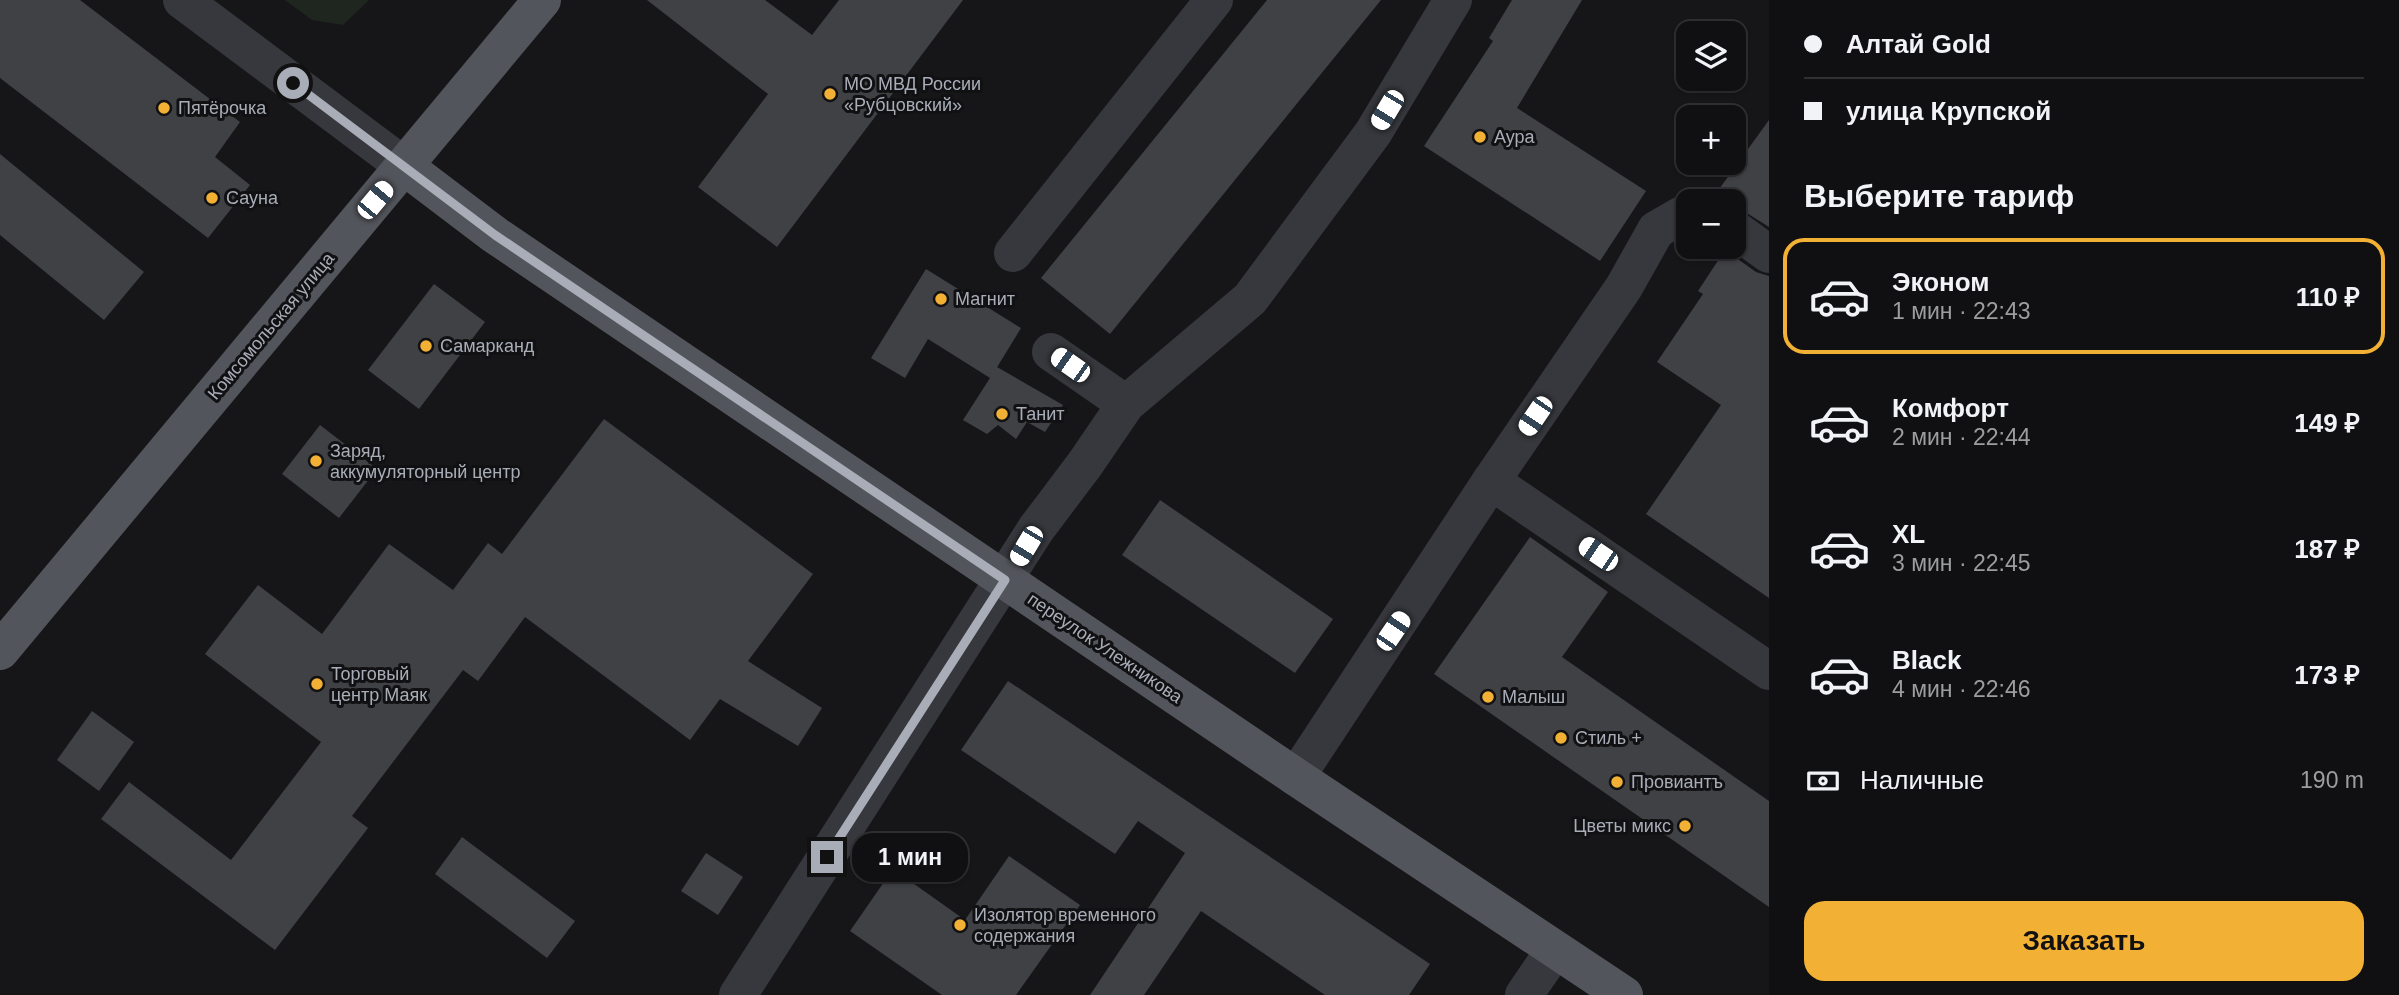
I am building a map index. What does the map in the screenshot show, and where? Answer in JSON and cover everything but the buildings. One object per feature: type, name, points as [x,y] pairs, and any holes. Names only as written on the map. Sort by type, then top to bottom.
[{"type":"main road","name":"Комсомольская улица","points":[[0,651],[542,0]]},
{"type":"main road","name":"переулок Улежникова","points":[[404,166],[495,235],[1623,995]]},
{"type":"street","name":"переулок Улежникова","points":[[182,0],[404,166]]},
{"type":"street","points":[[1013,253],[1214,0]]},
{"type":"street","points":[[738,995],[1036,528],[1126,404],[1250,299],[1373,132],[1453,0]]},
{"type":"street","points":[[1296,777],[1491,481],[1624,287],[1656,230],[1676,218]]},
{"type":"street","points":[[1746,238],[1769,254]]},
{"type":"street","points":[[1051,352],[1126,404]]},
{"type":"street","points":[[1491,481],[1769,671]]},
{"type":"street","points":[[1524,995],[1555,951]]},
{"type":"shaded area","points":[[285,0],[369,0],[343,25],[312,20]]},
{"type":"place","name":"МО МВД России «Рубцовский»","points":[[830,94]]},
{"type":"place","name":"Пятёрочка","points":[[164,108]]},
{"type":"place","name":"Аура","points":[[1480,137]]},
{"type":"place","name":"Сауна","points":[[212,198]]},
{"type":"place","name":"Магнит","points":[[941,299]]},
{"type":"place","name":"Самарканд","points":[[426,346]]},
{"type":"place","name":"Танит","points":[[1002,414]]},
{"type":"place","name":"Заряд, аккумуляторный центр","points":[[316,461]]},
{"type":"place","name":"Торговый центр Маяк","points":[[317,684]]},
{"type":"place","name":"Малыш","points":[[1488,697]]},
{"type":"place","name":"Стиль +","points":[[1561,738]]},
{"type":"place","name":"Провиантъ","points":[[1617,782]]},
{"type":"place","name":"Цветы микс","points":[[1685,826]]},
{"type":"place","name":"Изолятор временного содержания","points":[[960,925]]},
{"type":"route","points":[[293,83],[495,235],[1005,580],[827,857]]}]
